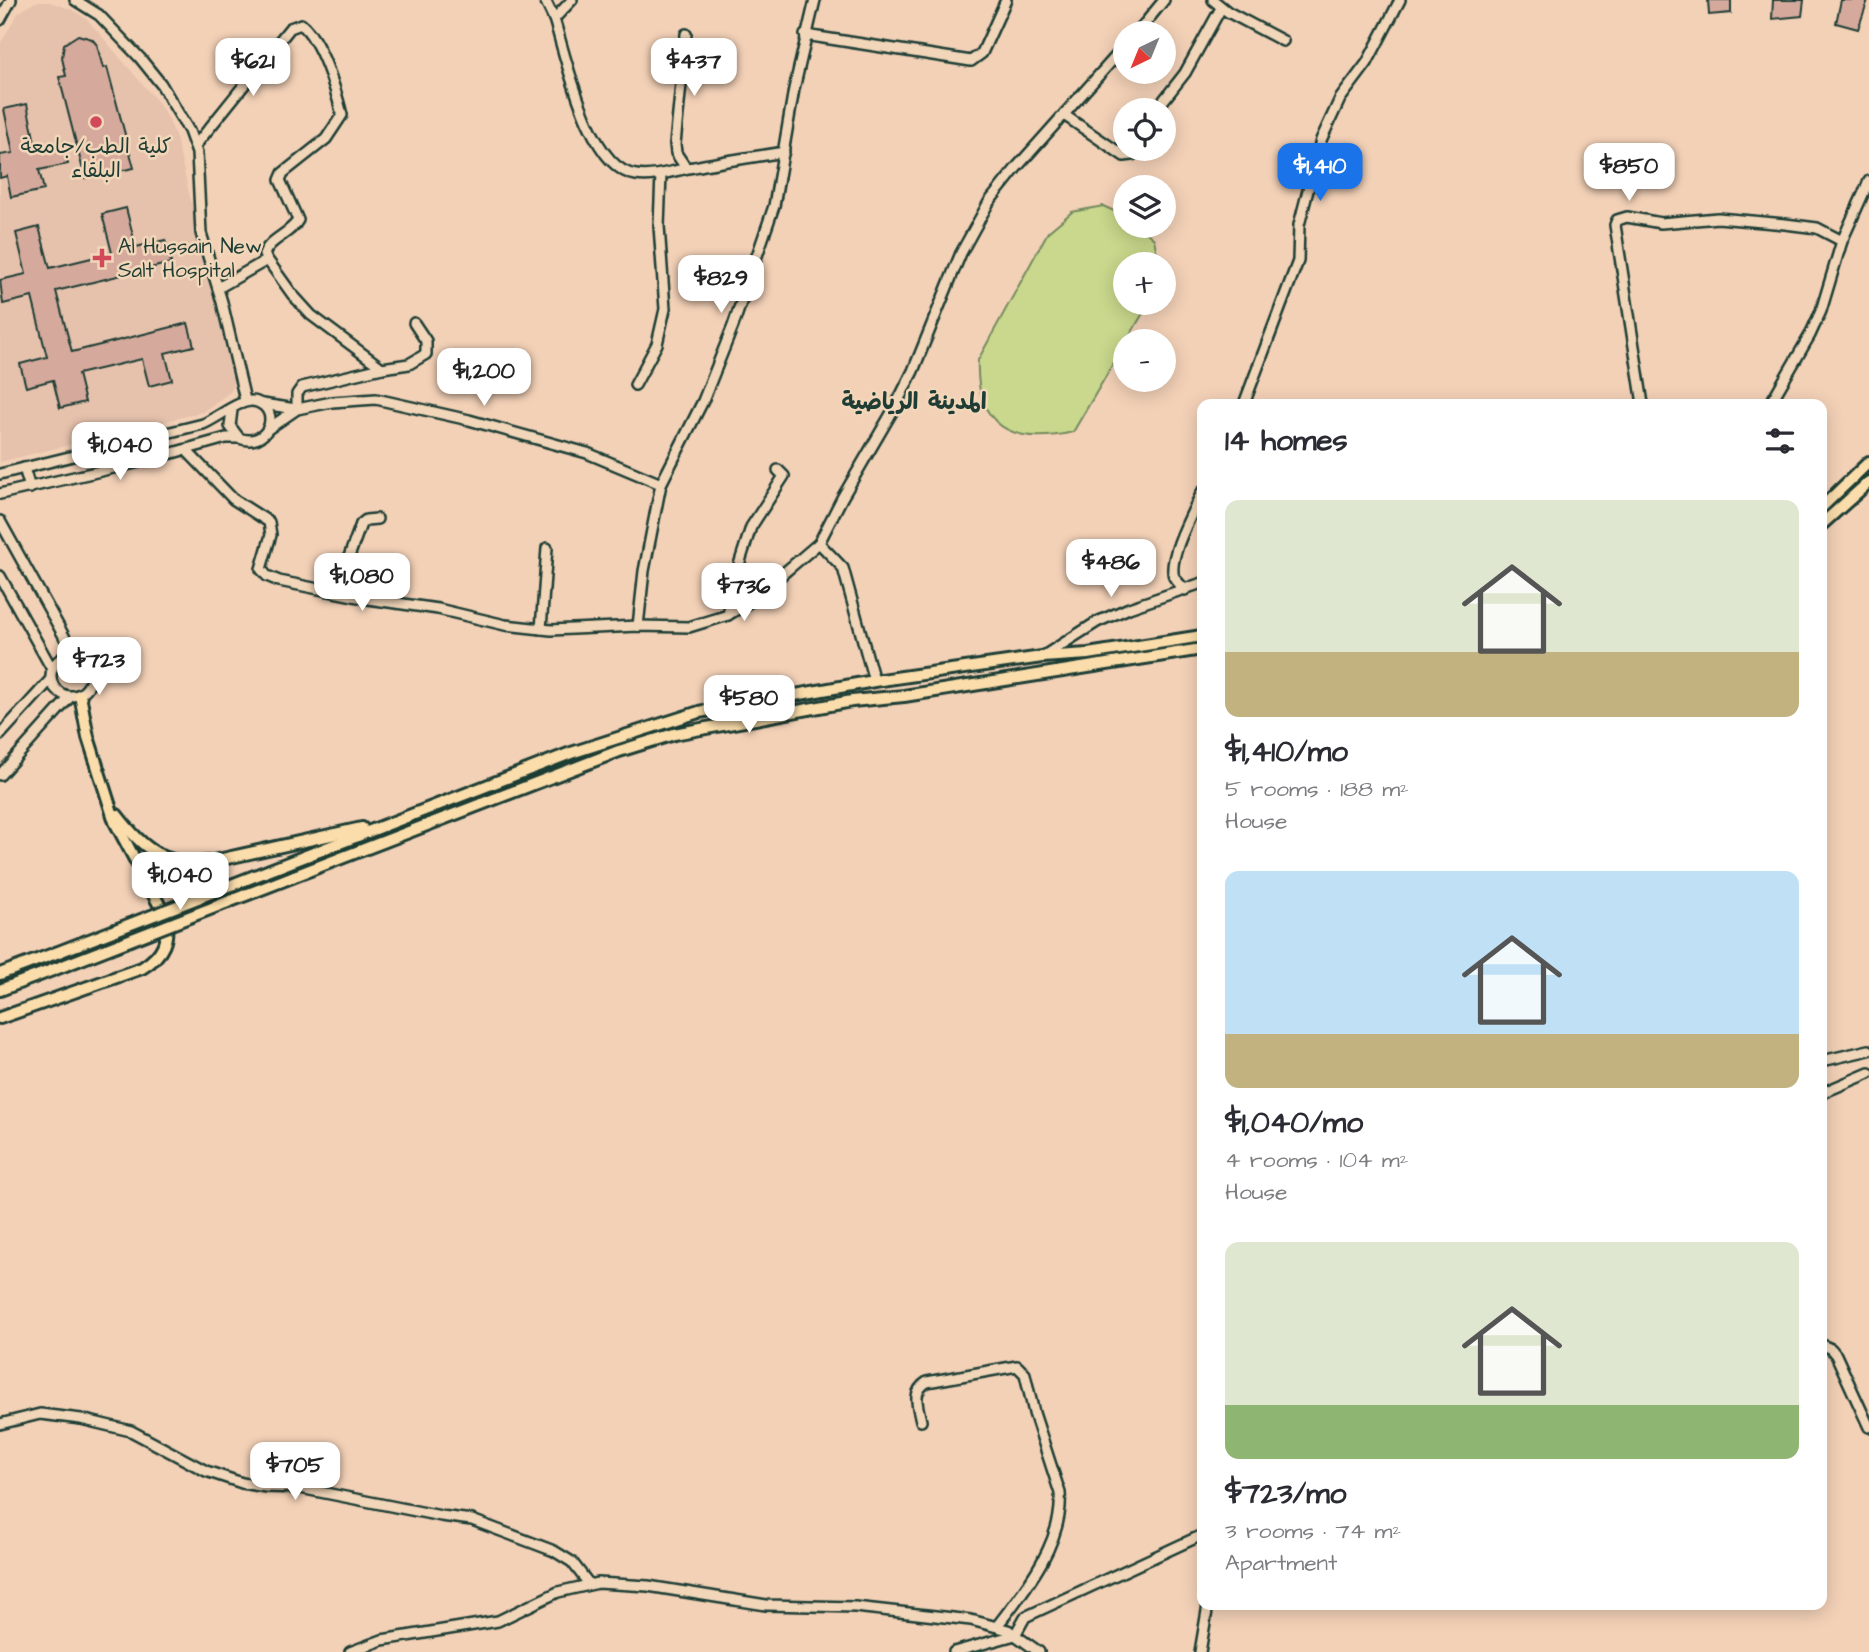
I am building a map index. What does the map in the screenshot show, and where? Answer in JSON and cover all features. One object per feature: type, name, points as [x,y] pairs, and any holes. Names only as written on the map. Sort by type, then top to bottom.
[{"type":"main road","points":[[1827,502],[1869,462]]},
{"type":"main road","points":[[1827,520],[1869,482]]},
{"type":"main road","points":[[0,974],[571,752],[685,715],[874,681],[1042,657],[1088,654],[1197,637]]},
{"type":"main road","points":[[0,990],[619,751],[674,734],[852,701],[904,696],[1197,650]]},
{"type":"main road","points":[[0,1018],[142,968],[156,958],[165,945],[167,925],[164,914],[122,836],[110,807],[75,696]]},
{"type":"main road","points":[[110,807],[139,844],[149,851],[184,864],[209,862],[402,819]]},
{"type":"street","points":[[0,20],[11,0]]},
{"type":"street","points":[[75,0],[99,15],[140,58],[161,84],[195,146],[198,218],[245,400]]},
{"type":"street","points":[[545,0],[594,136],[622,170],[638,176],[661,174],[784,152]]},
{"type":"street","points":[[554,19],[572,0]]},
{"type":"street","points":[[638,626],[641,590],[661,484],[702,401],[740,307],[774,206],[815,0]]},
{"type":"street","points":[[806,35],[974,61],[982,53],[1006,0]]},
{"type":"street","points":[[1147,21],[1164,0]]},
{"type":"street","points":[[1213,0],[1221,8],[1283,41]]},
{"type":"street","points":[[1246,399],[1298,261],[1299,225],[1321,140],[1340,99],[1367,63],[1399,0]]},
{"type":"street","points":[[1166,98],[1185,74],[1221,8]]},
{"type":"street","points":[[195,146],[290,28],[302,24],[317,42],[342,115],[326,139],[283,173],[280,180],[298,220],[294,227],[265,249],[264,255],[311,315],[382,368]]},
{"type":"street","points":[[686,34],[675,144],[676,153],[686,168]]},
{"type":"street","points":[[186,450],[233,499],[269,522],[271,535],[261,564],[264,574],[279,581],[438,609],[505,625],[541,629],[638,626],[689,628],[728,615],[765,590],[819,543],[913,371],[970,234],[989,202],[1113,60]]},
{"type":"street","points":[[1064,115],[1113,148]]},
{"type":"street","points":[[635,386],[657,344],[665,309],[659,226],[661,174]]},
{"type":"street","points":[[1773,399],[1796,363],[1821,311],[1842,241],[1869,181]]},
{"type":"street","points":[[1642,399],[1619,264],[1615,225],[1617,220],[1627,218],[1661,223],[1718,218],[1785,224],[1817,228],[1842,241]]},
{"type":"street","points":[[218,288],[267,260]]},
{"type":"street","points":[[298,409],[297,394],[302,387],[356,372],[409,364],[425,354],[428,350],[426,341],[414,323]]},
{"type":"street","points":[[245,400],[298,409],[357,399],[385,401],[469,420],[587,453],[661,484]]},
{"type":"street","points":[[0,474],[203,424],[232,410],[245,400]]},
{"type":"street","points":[[262,404],[269,415],[268,429]]},
{"type":"street","points":[[1,495],[226,438],[259,438],[298,409]]},
{"type":"street","points":[[232,410],[230,426],[239,438]]},
{"type":"street","points":[[24,468],[30,488]]},
{"type":"street","points":[[728,615],[737,571],[751,527],[783,476],[778,470]]},
{"type":"street","points":[[1185,590],[1174,577],[1173,566],[1180,541],[1197,503]]},
{"type":"street","points":[[336,592],[361,524],[366,520],[377,519]]},
{"type":"street","points":[[0,521],[75,656],[87,664],[91,677],[86,690],[75,696],[0,775]]},
{"type":"street","points":[[819,543],[844,568],[874,681]]},
{"type":"street","points":[[541,629],[547,548]]},
{"type":"street","points":[[0,576],[51,674],[57,691],[75,696]]},
{"type":"street","points":[[1042,657],[1097,622],[1197,585]]},
{"type":"street","points":[[0,735],[63,657],[75,656]]},
{"type":"street","points":[[1827,1060],[1869,1050]]},
{"type":"street","points":[[1827,1091],[1869,1073]]},
{"type":"street","points":[[1827,1347],[1836,1355],[1869,1427]]},
{"type":"street","points":[[921,1421],[916,1398],[920,1386],[927,1382],[1017,1366],[1024,1374],[1060,1493],[1061,1506],[1059,1519],[1042,1557],[1016,1601],[997,1626]]},
{"type":"street","points":[[0,1424],[40,1414],[81,1419],[131,1431],[205,1471],[242,1483],[300,1488],[472,1520],[554,1550],[572,1562],[589,1584]]},
{"type":"street","points":[[954,1652],[1016,1635],[1025,1617],[1197,1537]]},
{"type":"street","points":[[350,1652],[392,1638],[498,1621],[558,1592],[589,1584],[648,1586],[766,1605],[855,1607],[971,1620],[997,1626],[1016,1635],[1039,1652]]},
{"type":"street","points":[[1200,1652],[1207,1610]]},
{"type":"shaded area","name":"Al Hussain New Salt Hospital","points":[[35,2],[50,2],[73,10],[88,20],[157,101],[168,118],[176,138],[234,379],[230,392],[203,412],[0,462],[0,44],[18,13]]},
{"type":"green space","points":[[1103,206],[1113,211],[1113,238],[1154,239],[1157,252],[1113,252],[1113,315],[1142,315],[1134,329],[1113,329],[1113,364],[1073,432],[1052,436],[1016,433],[991,416],[983,401],[978,360],[1048,232],[1072,212]]},
{"type":"building","points":[[1708,0],[1731,0],[1731,13],[1709,15]]},
{"type":"building","points":[[1773,0],[1804,0],[1802,16],[1772,19]]},
{"type":"building","points":[[1841,0],[1868,0],[1858,29],[1836,23]]},
{"type":"building","name":"كلية الطب/جامعة البلقاء","points":[[78,35],[92,39],[97,45],[103,68],[107,67],[134,168],[85,178],[59,77],[66,76],[62,58],[64,44]]},
{"type":"building","name":"كلية الطب/جامعة البلقاء","points":[[27,104],[36,148],[63,142],[68,164],[39,170],[44,190],[11,197],[7,176],[0,178],[0,155],[13,153],[4,109]]},
{"type":"building","points":[[126,208],[136,247],[165,240],[171,263],[56,291],[72,352],[188,323],[194,346],[165,353],[172,380],[149,386],[142,359],[78,374],[85,402],[60,408],[53,380],[26,387],[20,364],[47,357],[32,297],[3,304],[0,280],[26,274],[16,233],[39,227],[50,268],[112,253],[102,214]]},
{"type":"place","name":"كلية الطب/جامعة البلقاء","points":[[96,122]]},
{"type":"place","name":"Al Hussain New Salt Hospital","points":[[102,258]]},
{"type":"district","name":"المدينة الرياضية","points":[[914,402]]}]
